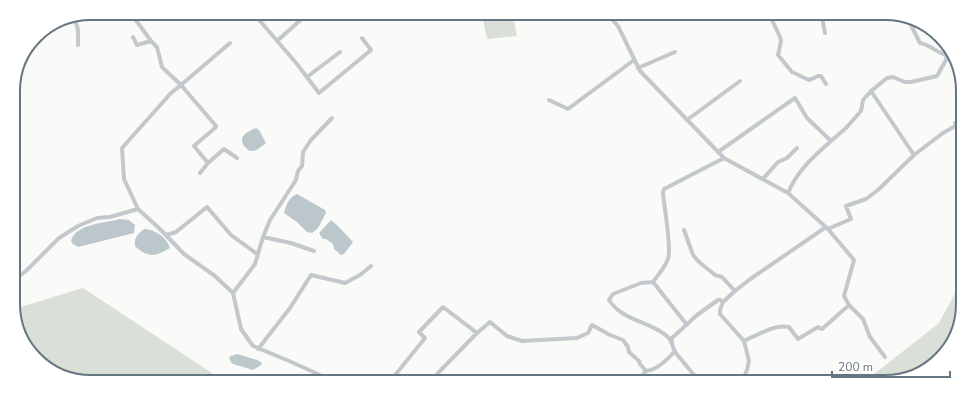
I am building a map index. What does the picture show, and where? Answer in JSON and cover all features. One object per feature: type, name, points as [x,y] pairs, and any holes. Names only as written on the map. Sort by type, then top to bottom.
[{"type":"street","points":[[136,20],[157,47],[162,67],[181,85],[216,126],[194,146],[208,164]]},
{"type":"street","points":[[259,20],[319,93],[371,50],[362,38]]},
{"type":"street","points":[[277,41],[301,20]]},
{"type":"street","points":[[613,20],[618,26],[638,68],[724,158],[788,192],[827,228],[854,260],[844,296],[849,305],[863,319],[870,337],[885,357]]},
{"type":"street","points":[[772,20],[781,41],[778,55],[789,69],[809,80],[821,76],[826,84]]},
{"type":"street","points":[[823,20],[825,33]]},
{"type":"street","points":[[76,21],[78,46]]},
{"type":"street","points":[[788,192],[792,182],[809,160],[846,128],[861,111],[863,100],[871,91],[887,78],[893,77],[905,82],[915,82],[937,76],[947,58],[945,55],[926,44],[920,43],[911,25]]},
{"type":"street","points":[[133,37],[137,45],[151,41]]},
{"type":"street","points":[[230,43],[171,93],[122,148],[124,179],[138,209],[184,254],[215,276],[233,293],[240,329],[253,346],[320,375]]},
{"type":"street","points":[[307,77],[340,52]]},
{"type":"street","points":[[638,68],[675,52]]},
{"type":"street","points":[[549,100],[568,109],[634,60]]},
{"type":"street","points":[[687,120],[740,81]]},
{"type":"street","points":[[871,91],[914,154]]},
{"type":"street","points":[[718,152],[795,98],[807,118],[831,141]]},
{"type":"street","points":[[233,293],[255,264],[262,237],[270,220],[296,180],[298,171],[302,166],[303,152],[311,140],[332,118]]},
{"type":"street","points":[[745,375],[749,361],[744,341],[720,314],[723,302],[749,280],[827,228],[851,219],[846,206],[866,199],[878,190],[914,154],[956,125]]},
{"type":"street","points":[[763,179],[778,162],[787,158],[797,148]]},
{"type":"street","points":[[200,173],[224,150],[237,158]]},
{"type":"street","points":[[694,375],[675,351],[671,340],[654,329],[620,312],[609,300],[613,294],[641,283],[652,282],[658,276],[665,264],[669,253],[663,193],[664,189],[724,158]]},
{"type":"street","points":[[166,235],[176,232],[207,207],[231,235],[257,254]]},
{"type":"street","points":[[20,276],[59,238],[78,226],[97,218],[110,217],[138,209]]},
{"type":"street","points":[[684,230],[693,255],[698,262],[715,275],[722,277],[735,291]]},
{"type":"street","points":[[262,237],[291,243],[314,251]]},
{"type":"street","points":[[258,349],[290,308],[311,275],[345,283],[360,275],[371,266]]},
{"type":"street","points":[[652,282],[687,325]]},
{"type":"street","points":[[672,344],[672,338],[697,315],[718,300],[723,302]]},
{"type":"street","points":[[744,341],[776,327],[784,326],[789,327],[798,339],[818,327],[822,329],[849,305]]},
{"type":"street","points":[[395,375],[425,338],[419,332],[443,307],[477,333]]},
{"type":"street","points":[[437,375],[477,333],[490,322],[508,336],[522,341],[577,338],[588,333],[592,325],[623,340],[628,347],[629,352],[639,361],[646,371]]},
{"type":"street","points":[[643,375],[646,371],[666,360],[675,351]]},
{"type":"shaded area","points":[[483,20],[514,20],[517,36],[487,39]]},
{"type":"shaded area","points":[[256,128],[259,130],[266,143],[256,150],[250,151],[243,144],[242,138],[246,133]]},
{"type":"shaded area","points":[[297,194],[325,210],[326,213],[318,228],[312,233],[307,232],[297,222],[284,213],[288,202]]},
{"type":"shaded area","points":[[120,219],[129,220],[135,225],[134,233],[78,247],[71,241],[78,231],[84,228],[99,223]]},
{"type":"shaded area","points":[[331,220],[353,242],[344,254],[341,255],[334,249],[333,244],[326,239],[323,239],[319,233]]},
{"type":"shaded area","points":[[144,229],[156,232],[166,241],[170,248],[152,255],[144,253],[135,246],[135,240],[138,234]]},
{"type":"shaded area","points":[[83,288],[215,375],[91,375],[73,373],[52,363],[38,351],[27,335],[21,318],[20,307]]},
{"type":"shaded area","points":[[956,292],[954,322],[949,335],[938,351],[916,368],[908,371],[899,374],[873,375],[939,323]]},
{"type":"shaded area","points":[[237,354],[262,363],[253,370],[233,364],[229,357]]}]
